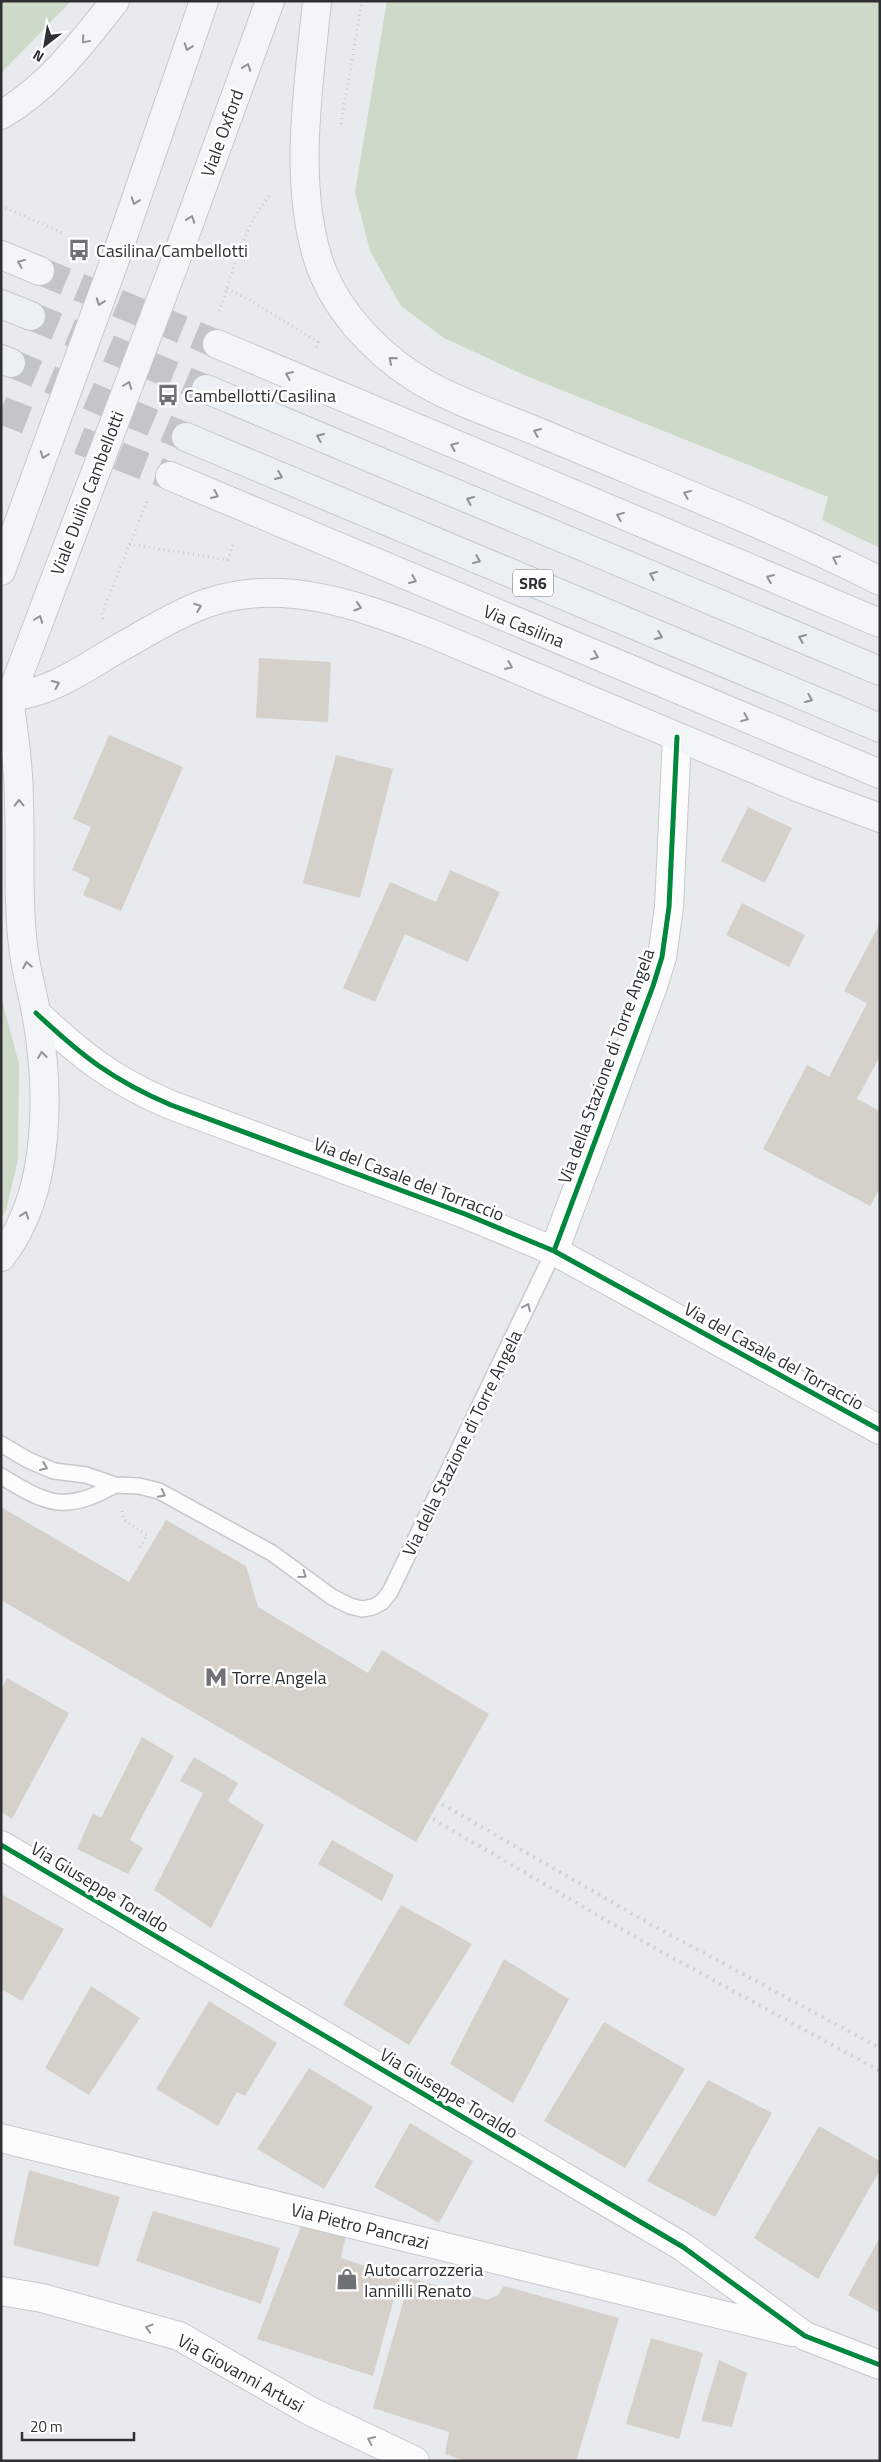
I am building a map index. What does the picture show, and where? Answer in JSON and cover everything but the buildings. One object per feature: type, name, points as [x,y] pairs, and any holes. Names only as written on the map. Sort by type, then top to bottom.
[{"type":"main road","points":[[1,115],[31,96],[57,71],[115,1]]},
{"type":"main road","points":[[1,571],[116,257],[204,1]]},
{"type":"main road","name":"Viale Oxford","points":[[174,265],[270,1]]},
{"type":"main road","points":[[317,1],[310,83],[305,197],[311,235],[324,275],[341,305],[362,332],[394,363],[437,389],[692,495],[822,552],[880,581]]},
{"type":"main road","points":[[1,255],[40,271]]},
{"type":"main road","name":"Viale Duilio Cambellotti","points":[[5,709],[174,265]]},
{"type":"main road","points":[[1,304],[31,316]]},
{"type":"main road","points":[[217,344],[880,624]]},
{"type":"main road","points":[[206,389],[880,670]]},
{"type":"main road","name":"SR6","points":[[186,437],[880,728]]},
{"type":"main road","name":"Via Casilina","points":[[170,476],[880,774]]},
{"type":"main road","points":[[1,1257],[16,1236],[32,1192],[41,1147],[45,1111],[44,1074],[36,1013],[23,945],[18,760],[5,709],[61,682],[170,620],[209,603],[251,594],[289,593],[340,602],[380,614],[802,789],[880,818]]},
{"type":"street","name":"Via della Stazione di Torre Angela","points":[[554,1251],[653,986],[662,957],[669,907],[678,737]]},
{"type":"street","name":"Via del Casale del Torraccio","points":[[36,1013],[88,1060],[113,1077],[149,1096],[465,1214],[554,1251],[880,1430]]},
{"type":"street","name":"Via Giuseppe Toraldo","points":[[1,1845],[682,2247],[805,2336],[880,2365]]},
{"type":"street","name":"Via Pietro Pancrazi","points":[[1,2138],[805,2336]]},
{"type":"street","name":"Via Giovanni Artusi","points":[[1,2291],[42,2298],[179,2336],[312,2412],[415,2461]]},
{"type":"lane","name":"Via della Stazione di Torre Angela","points":[[115,1485],[139,1486],[159,1491],[272,1553],[332,1597],[350,1606],[362,1609],[373,1607],[382,1602],[390,1592],[554,1251]]},
{"type":"lane","points":[[1,1444],[49,1469],[86,1475],[115,1485]]},
{"type":"lane","points":[[1,1476],[32,1494],[56,1503],[89,1499],[115,1485]]},
{"type":"path","points":[[340,133],[362,1]]},
{"type":"path","points":[[251,225],[264,201],[272,194]]},
{"type":"path","points":[[1,206],[65,234]]},
{"type":"path","points":[[227,289],[248,299],[318,342],[313,356]]},
{"type":"path","points":[[103,626],[102,613],[148,499]]},
{"type":"path","points":[[129,544],[228,560],[236,542]]},
{"type":"path","points":[[121,1509],[124,1520],[147,1535],[138,1551]]},
{"type":"green space","points":[[1,1],[71,1],[1,73]]},
{"type":"green space","points":[[387,1],[880,1],[880,548],[822,520],[828,497],[524,375],[444,338],[401,306],[370,251],[355,192]]},
{"type":"green space","points":[[1,997],[19,1064],[18,1160],[6,1210],[1,1219]]},
{"type":"tunnel","points":[[40,271],[217,344]]},
{"type":"tunnel","points":[[31,316],[206,389]]},
{"type":"tunnel","points":[[11,363],[186,437]]},
{"type":"tunnel","points":[[1,410],[170,476]]},
{"type":"railway","points":[[442,1804],[650,1924],[880,2048]]},
{"type":"railway","points":[[433,1819],[640,1940],[880,2071]]},
{"type":"cycle path","points":[[554,1251],[653,986],[662,957],[669,907],[677,737]]},
{"type":"cycle path","points":[[36,1013],[68,1042],[99,1066],[150,1096],[465,1214],[554,1251],[880,1430]]},
{"type":"cycle path","points":[[1,1845],[683,2247],[805,2336],[880,2365]]},
{"type":"place","name":"Casilina/Cambellotti","points":[[79,250]]},
{"type":"place","name":"Cambellotti/Casilina","points":[[168,395]]},
{"type":"place","name":"Torre Angela","points":[[216,1677]]},
{"type":"place","name":"Autocarrozzeria Iannilli Renato","points":[[347,2279]]}]
